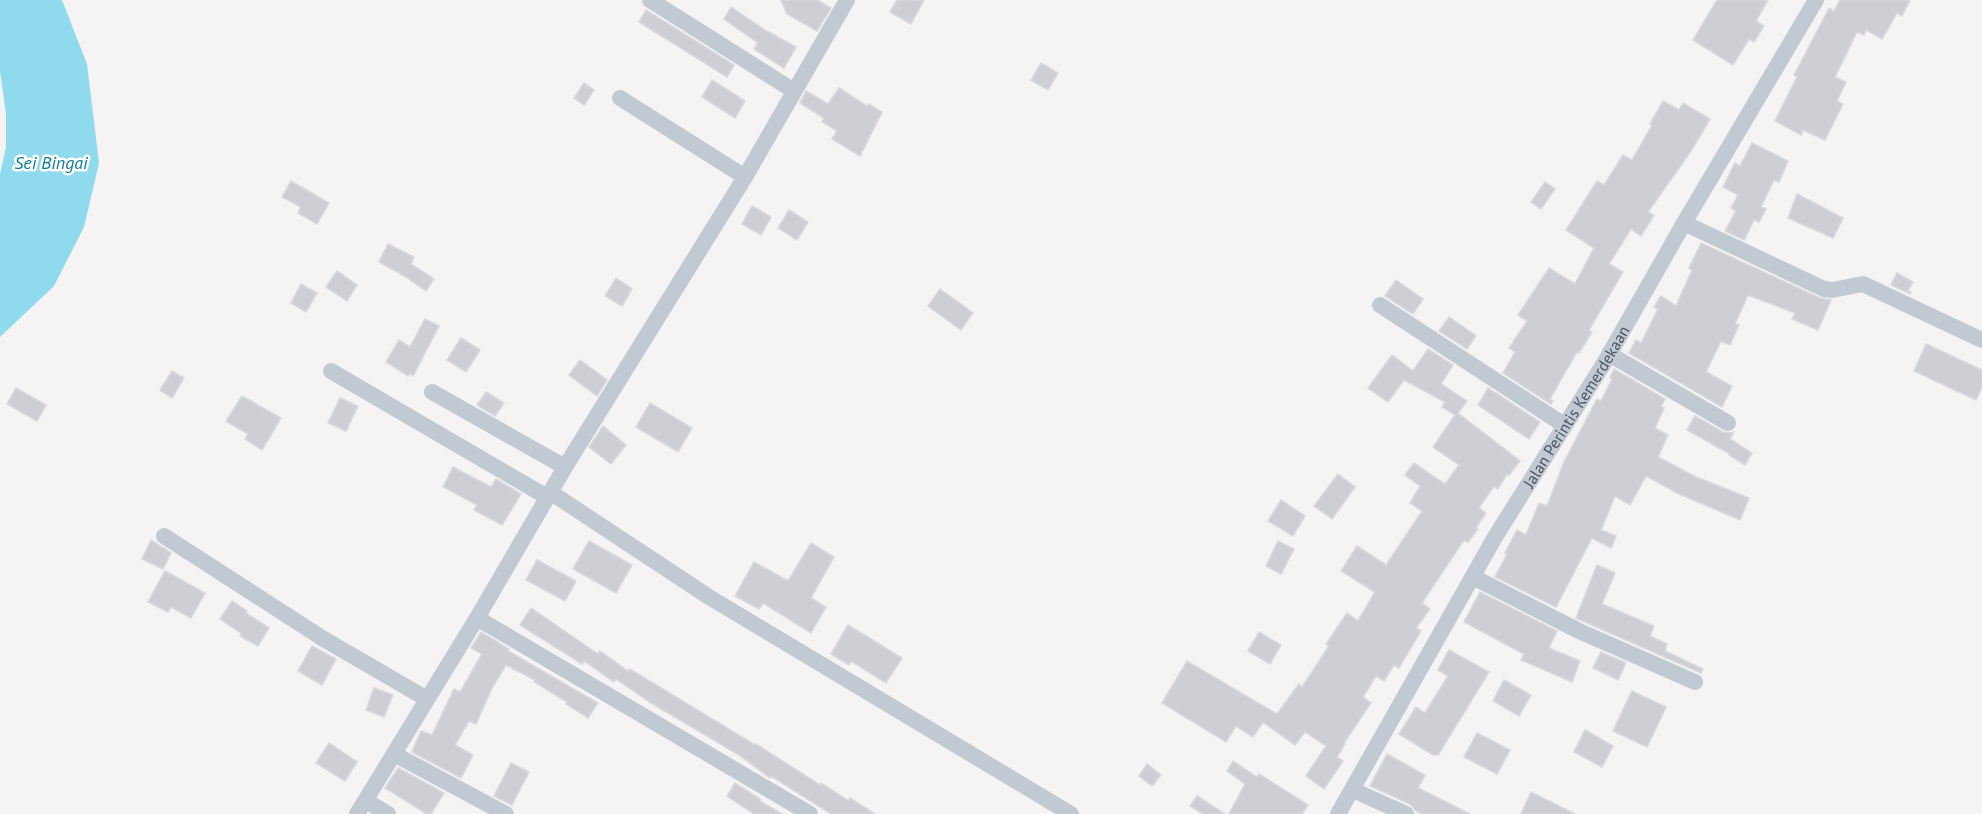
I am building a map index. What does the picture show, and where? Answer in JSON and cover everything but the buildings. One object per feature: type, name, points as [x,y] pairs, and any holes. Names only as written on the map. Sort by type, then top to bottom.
[{"type":"street","points":[[650,0],[794,91]]},
{"type":"street","points":[[388,814],[362,807],[477,618],[565,467],[745,177],[847,0]]},
{"type":"street","name":"Jalan Perintis Kemerdekaan","points":[[1338,814],[1473,577],[1564,424],[1609,354],[1816,0]]},
{"type":"street","points":[[620,98],[745,177]]},
{"type":"street","points":[[1684,223],[1824,289],[1832,290],[1863,284],[1982,340]]},
{"type":"street","points":[[1380,305],[1564,424]]},
{"type":"street","points":[[1609,354],[1728,423]]},
{"type":"street","points":[[331,371],[549,494],[708,597],[1071,814]]},
{"type":"street","points":[[432,392],[565,467]]},
{"type":"street","points":[[164,536],[322,638],[427,699]]},
{"type":"street","points":[[1473,577],[1579,631],[1695,682]]},
{"type":"street","points":[[477,618],[810,814]]},
{"type":"street","points":[[394,754],[506,814]]},
{"type":"street","points":[[1353,790],[1406,814]]},
{"type":"water","name":"Sei Bingai","points":[[0,0],[62,0],[87,64],[99,163],[84,227],[54,286],[0,337],[0,174],[6,147],[6,114],[0,71]]}]
